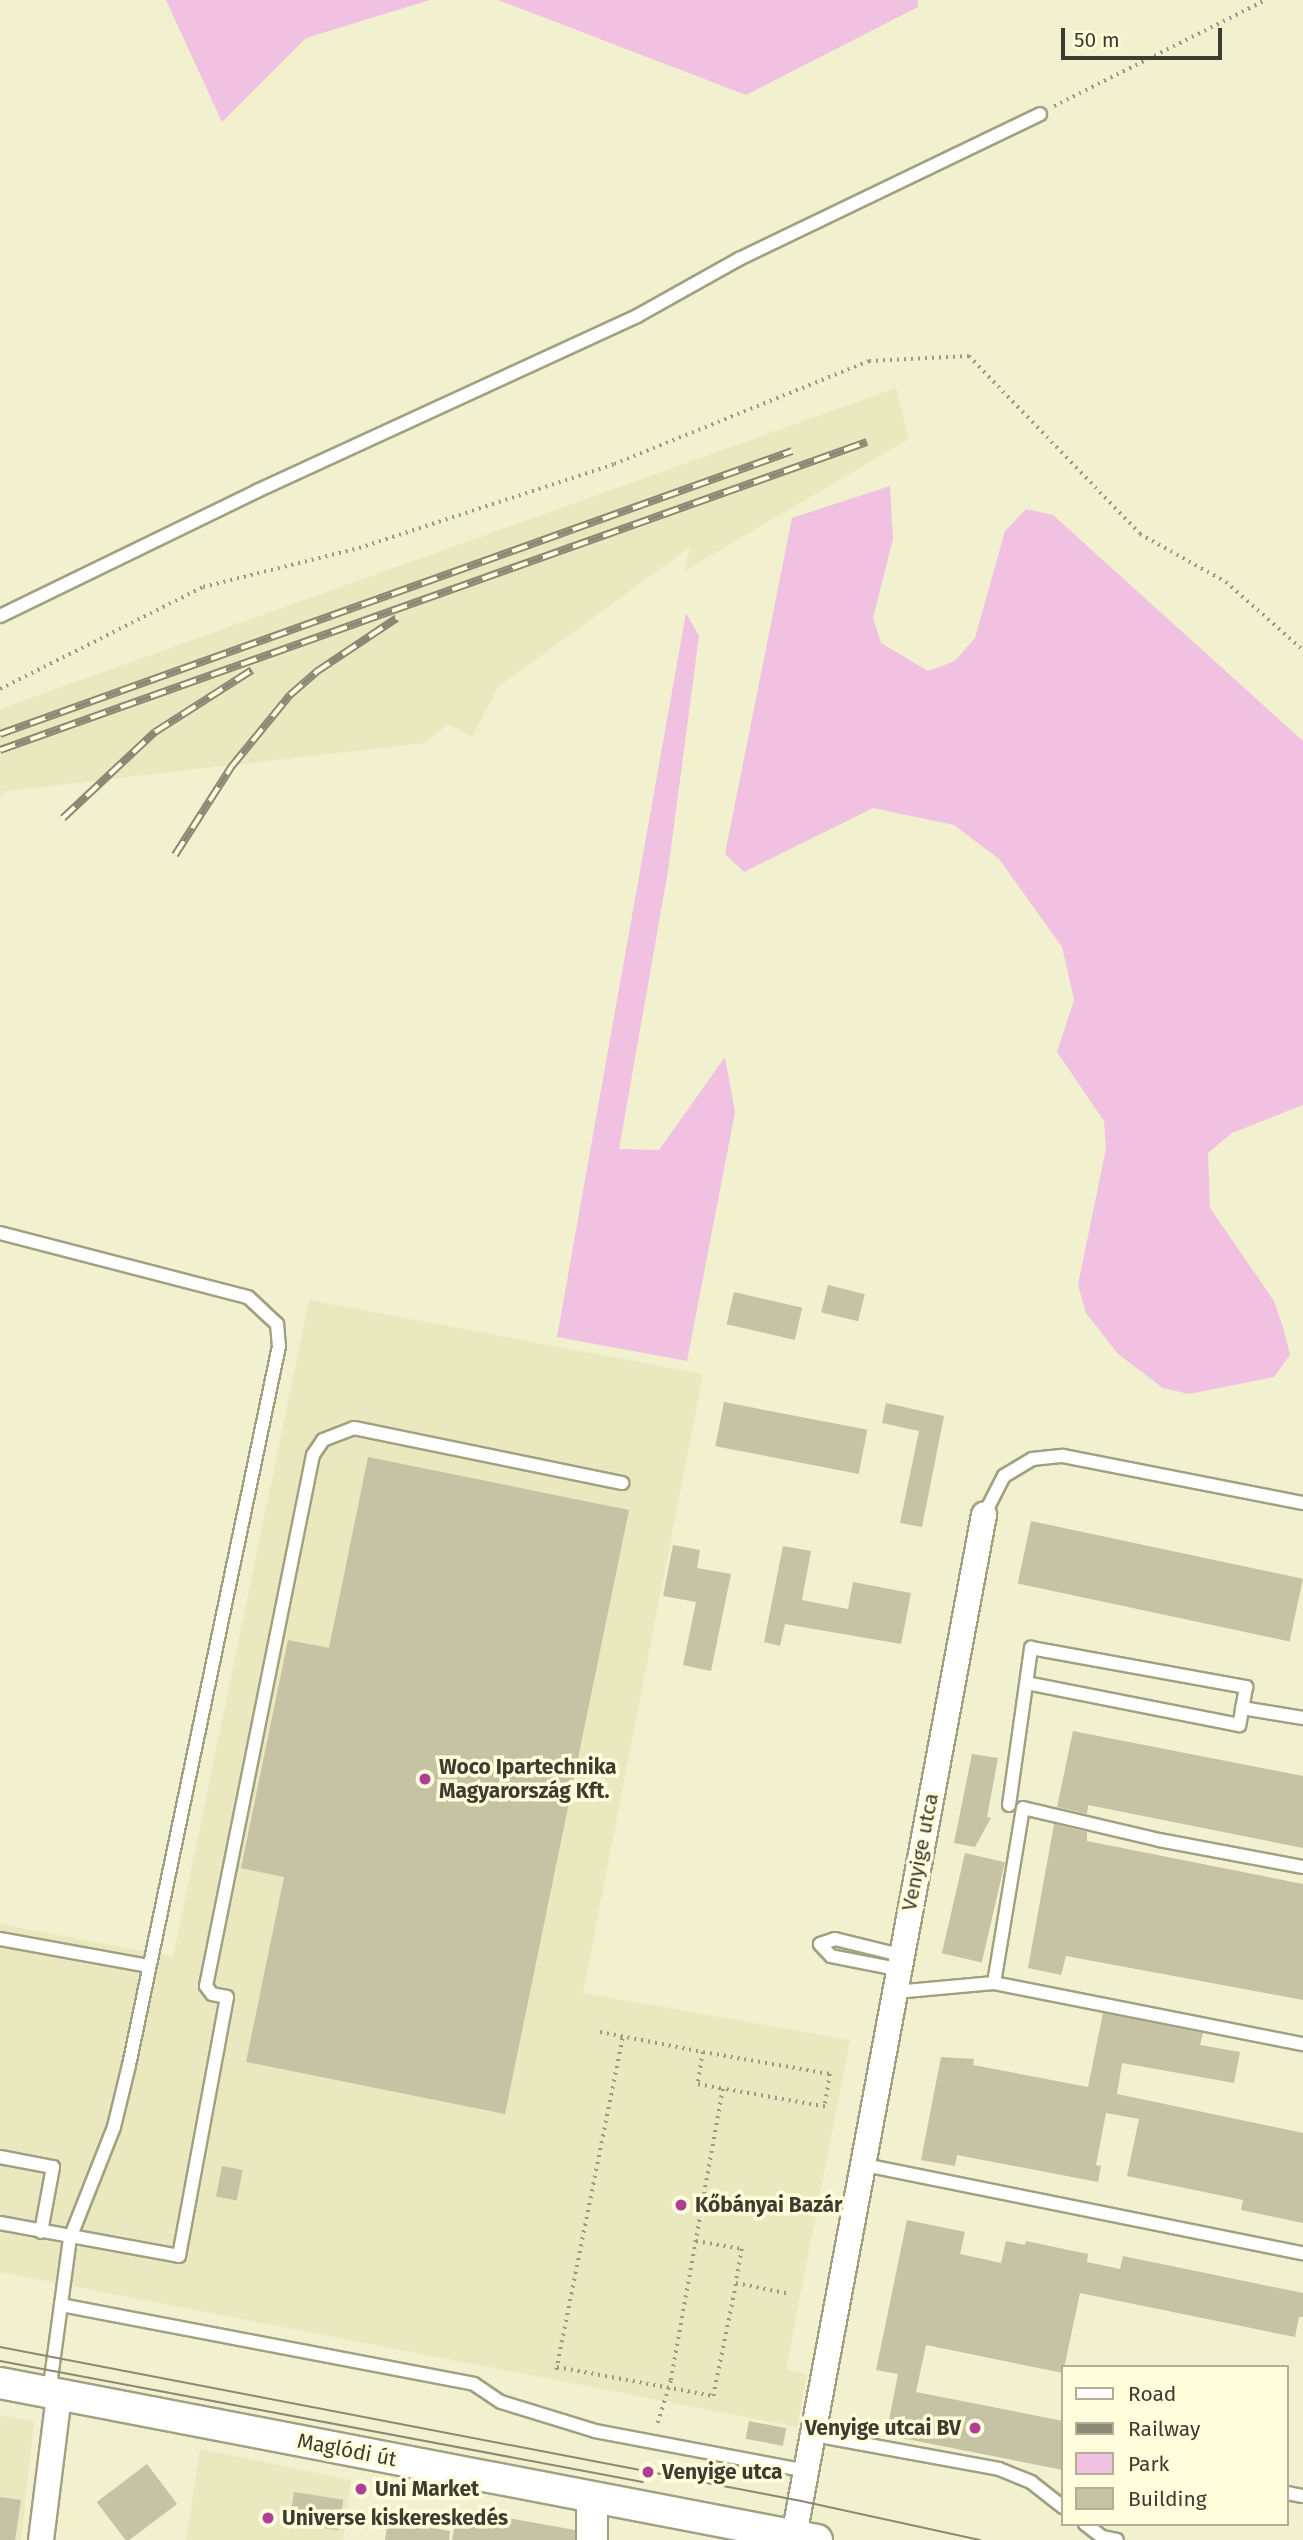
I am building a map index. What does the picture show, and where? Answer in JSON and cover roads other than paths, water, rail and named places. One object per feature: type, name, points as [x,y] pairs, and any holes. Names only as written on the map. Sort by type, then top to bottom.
[{"type":"street","name":"Venyige utca","points":[[805,2538],[806,2471],[984,1516]]},
{"type":"street","name":"Maglódi út","points":[[0,2383],[592,2500],[805,2538]]},
{"type":"street","points":[[41,2540],[54,2394]]},
{"type":"street","points":[[592,2500],[592,2540]]},
{"type":"lane","points":[[0,616],[637,316],[738,259],[1040,114]]},
{"type":"lane","points":[[0,1233],[248,1297],[276,1324],[279,1346],[114,2127],[70,2238],[61,2305],[54,2394]]},
{"type":"lane","points":[[0,2223],[179,2256],[227,1997],[212,1994],[205,1986],[280,1608],[313,1455],[318,1447],[339,1432],[354,1428],[622,1483]]},
{"type":"lane","name":"Venyige utca","points":[[984,1516],[1004,1476],[1032,1459],[1063,1456],[1303,1503]]},
{"type":"lane","points":[[1009,1805],[1031,1648],[1246,1687],[1239,1725],[1027,1683]]},
{"type":"lane","points":[[1242,1708],[1303,1718]]},
{"type":"lane","points":[[994,1983],[1023,1808],[1158,1840],[1303,1867]]},
{"type":"lane","points":[[0,1939],[148,1966]]},
{"type":"lane","points":[[897,1972],[835,1939],[820,1944],[831,1956],[897,1972],[994,1983],[1303,2044]]},
{"type":"lane","points":[[0,2157],[53,2167],[41,2232]]},
{"type":"lane","points":[[865,2165],[1303,2253]]},
{"type":"lane","points":[[61,2305],[474,2384],[501,2402],[595,2431],[806,2471]]},
{"type":"lane","points":[[814,2435],[999,2469],[1031,2482],[1062,2506]]},
{"type":"lane","points":[[1088,2526],[1102,2537],[1117,2540]]},
{"type":"tram line","points":[[0,2347],[801,2501],[980,2540]]},
{"type":"tram line","points":[[0,2361],[643,2482]]},
{"type":"railway","points":[[0,750],[867,442]]},
{"type":"railway","points":[[0,734],[792,451]]},
{"type":"railway","points":[[175,855],[232,766],[290,695],[316,672],[397,618]]},
{"type":"railway","points":[[63,818],[155,732],[252,670]]},
{"type":"place","name":"Woco Ipartechnika Magyarország Kft.","points":[[425,1779]]},
{"type":"place","name":"Kőbányai Bazár","points":[[681,2205]]},
{"type":"place","name":"Venyige utcai BV","points":[[975,2428]]},
{"type":"place","name":"Venyige utca","points":[[648,2472]]},
{"type":"place","name":"Uni Market","points":[[361,2489]]},
{"type":"place","name":"Universe kiskereskedés","points":[[268,2518]]}]
